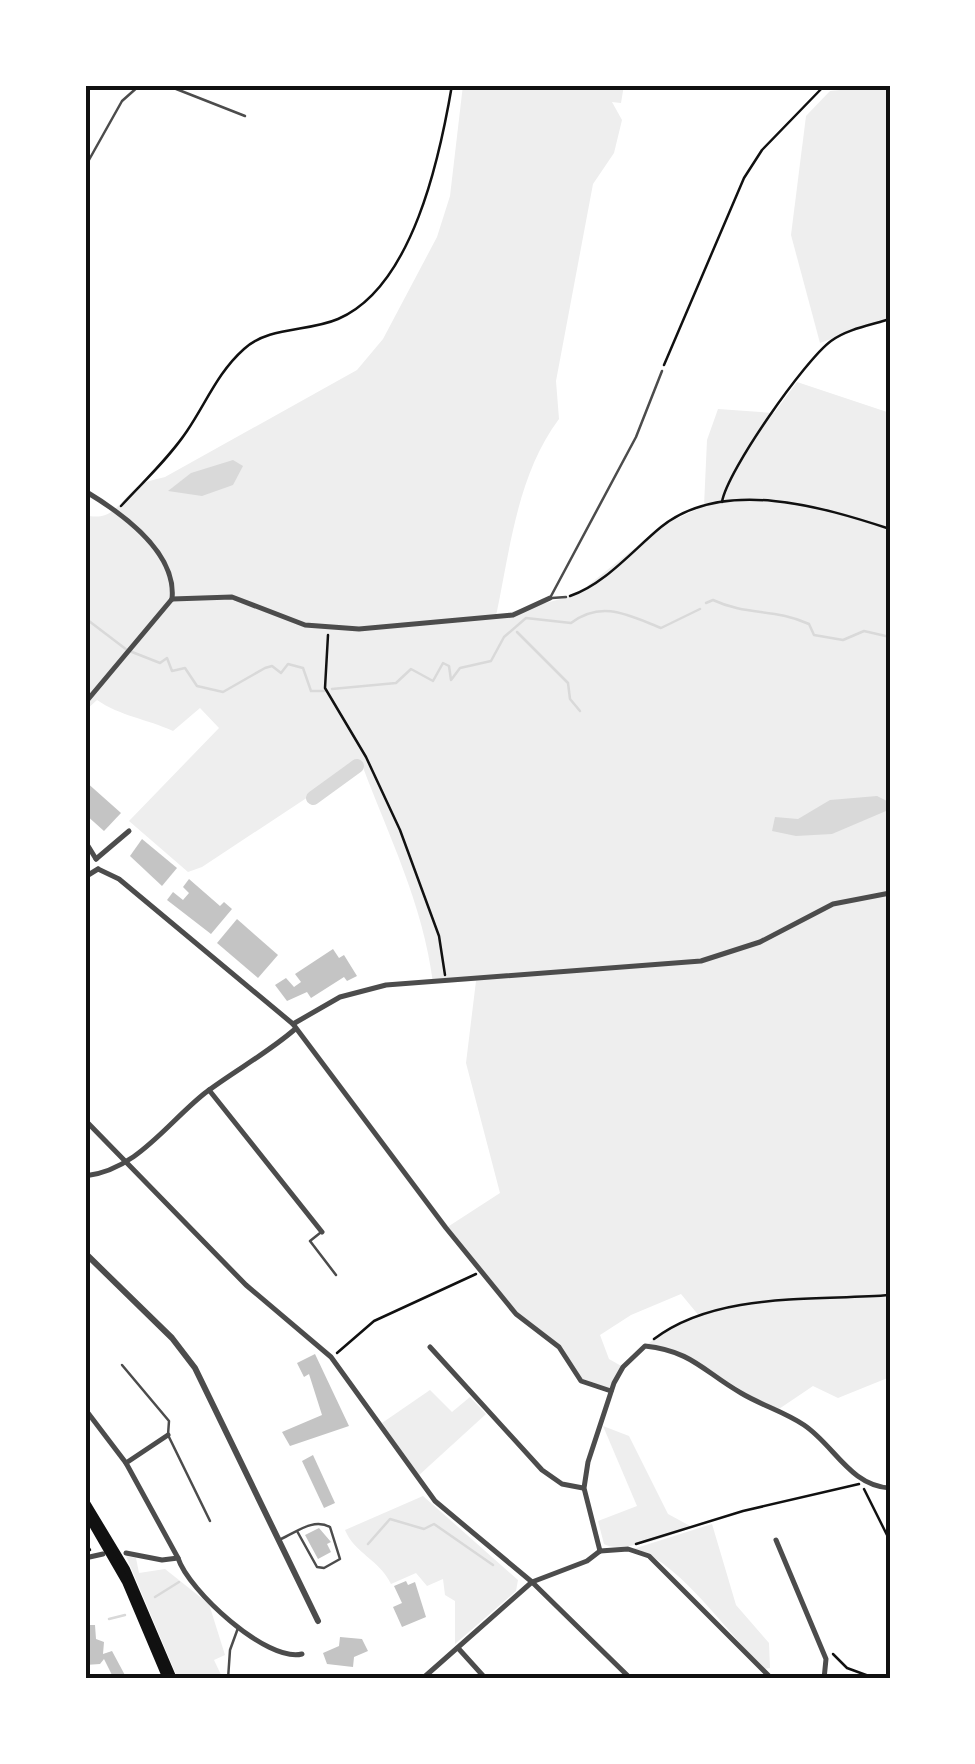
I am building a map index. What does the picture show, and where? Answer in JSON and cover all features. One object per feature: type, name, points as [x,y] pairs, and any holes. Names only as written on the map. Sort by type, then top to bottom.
[{"type":"highway","points":[[85,1501],[126,1569],[170,1679]]},
{"type":"highway","points":[[85,1511],[126,1582],[170,1679]]},
{"type":"street","points":[[85,491],[118,510],[143,532],[167,573],[172,599],[131,653],[85,703]]},
{"type":"street","points":[[172,599],[232,597],[305,624],[390,628],[513,615],[550,598]]},
{"type":"street","points":[[96,859],[129,831]]},
{"type":"street","points":[[85,841],[98,869]]},
{"type":"street","points":[[85,877],[98,869]]},
{"type":"street","points":[[98,869],[119,879],[294,1027],[516,1314],[560,1348],[581,1381],[611,1392]]},
{"type":"street","points":[[85,1176],[110,1171],[129,1161],[209,1090],[340,997],[365,989],[701,961],[760,942],[833,904],[890,893]]},
{"type":"street","points":[[209,1090],[322,1232]]},
{"type":"street","points":[[85,1120],[246,1285],[331,1358],[434,1501],[532,1582],[631,1679]]},
{"type":"street","points":[[85,1253],[172,1338],[195,1368],[318,1621]]},
{"type":"street","points":[[430,1346],[542,1470],[562,1484],[584,1488]]},
{"type":"street","points":[[600,1550],[584,1488],[588,1462],[623,1367],[645,1346],[692,1358],[736,1390],[806,1426],[864,1481],[890,1488]]},
{"type":"street","points":[[85,1409],[126,1463],[186,1576],[239,1626],[284,1656],[302,1654]]},
{"type":"street","points":[[126,1463],[168,1435]]},
{"type":"street","points":[[776,1540],[828,1667],[824,1679]]},
{"type":"street","points":[[422,1679],[532,1582],[587,1560],[600,1550],[628,1550],[650,1556],[670,1572],[721,1632],[772,1679]]},
{"type":"street","points":[[126,1553],[162,1560],[178,1558]]},
{"type":"street","points":[[89,1557],[102,1554]]},
{"type":"street","points":[[458,1647],[486,1679]]},
{"type":"lane","points":[[85,167],[122,101],[140,85]]},
{"type":"lane","points":[[166,85],[245,116]]},
{"type":"lane","points":[[566,598],[550,598],[636,438],[662,371]]},
{"type":"lane","points":[[322,1232],[310,1241],[336,1275]]},
{"type":"lane","points":[[122,1365],[169,1422],[168,1435],[210,1521]]},
{"type":"lane","points":[[279,1540],[298,1531],[316,1523],[330,1527],[340,1559],[324,1568],[317,1566],[298,1531]]},
{"type":"lane","points":[[228,1679],[230,1650],[239,1626]]},
{"type":"path","points":[[118,510],[186,434],[224,369],[247,346],[281,332],[339,319],[369,296],[393,264],[428,193],[452,85]]},
{"type":"path","points":[[662,371],[744,178],[762,150],[825,85]]},
{"type":"path","points":[[722,504],[725,485],[738,461],[830,342],[890,319]]},
{"type":"path","points":[[566,598],[586,590],[684,512],[722,504],[804,504],[890,530]]},
{"type":"path","points":[[329,628],[326,688],[366,757],[405,843],[445,958],[445,982]]},
{"type":"path","points":[[337,1353],[374,1321],[482,1271]]},
{"type":"path","points":[[645,1346],[667,1329],[740,1306],[890,1295]]},
{"type":"path","points":[[628,1550],[743,1511],[864,1481],[866,1498],[890,1540]]},
{"type":"path","points":[[85,1542],[89,1557]]},
{"type":"path","points":[[822,1650],[848,1668],[877,1679]]},
{"type":"shaded area","points":[[463,85],[624,85],[621,103],[612,102],[622,120],[614,153],[593,184],[556,381],[559,419],[533,464],[524,489],[496,616],[576,595],[665,524],[704,506],[707,440],[718,409],[774,413],[797,382],[890,413],[890,1377],[838,1398],[813,1386],[776,1411],[679,1352],[645,1346],[667,1329],[700,1317],[681,1294],[631,1315],[600,1335],[609,1359],[623,1367],[611,1391],[581,1381],[559,1347],[516,1314],[446,1228],[500,1193],[466,1063],[476,981],[433,983],[413,897],[361,762],[202,867],[188,872],[129,821],[219,728],[200,708],[173,731],[97,700],[85,711],[85,515],[103,516],[140,485],[165,477],[357,370],[383,339],[437,237],[450,196]]},
{"type":"shaded area","points":[[890,85],[890,318],[820,343],[791,235],[806,116],[830,91]]},
{"type":"shaded area","points":[[233,460],[243,466],[233,485],[202,496],[168,491],[191,473]]},
{"type":"shaded area","points":[[877,796],[887,801],[886,811],[832,834],[796,836],[772,831],[775,817],[798,819],[830,800]]},
{"type":"shaded area","points":[[430,1390],[452,1412],[470,1397],[486,1414],[418,1476],[382,1423]]},
{"type":"shaded area","points":[[603,1426],[629,1436],[668,1514],[692,1527],[633,1545],[604,1544],[598,1521],[637,1506]]},
{"type":"shaded area","points":[[423,1496],[518,1580],[516,1591],[455,1644],[455,1601],[445,1595],[443,1579],[427,1586],[416,1573],[391,1584],[345,1530]]},
{"type":"shaded area","points":[[712,1524],[736,1605],[769,1643],[770,1668],[764,1669],[685,1582],[650,1555],[633,1549]]},
{"type":"shaded area","points":[[126,1556],[136,1558],[139,1573],[165,1569],[209,1604],[225,1655],[214,1660],[223,1679],[178,1679]]},
{"type":"building","points":[[85,781],[121,813],[104,831],[85,814]]},
{"type":"building","points":[[142,839],[177,868],[162,886],[130,856]]},
{"type":"building","points":[[189,879],[220,906],[224,902],[232,909],[211,934],[167,900],[173,892],[183,900],[189,893],[183,887]]},
{"type":"building","points":[[237,919],[278,955],[258,978],[217,943]]},
{"type":"building","points":[[333,949],[339,958],[344,955],[357,976],[347,981],[344,977],[311,998],[307,992],[287,1001],[275,985],[286,978],[294,987],[301,982],[295,974]]},
{"type":"building","points":[[315,1354],[349,1426],[290,1446],[282,1432],[322,1415],[309,1374],[304,1377],[297,1363]]},
{"type":"building","points":[[313,1455],[335,1503],[324,1508],[302,1461]]},
{"type":"building","points":[[319,1528],[331,1542],[327,1544],[331,1552],[318,1559],[305,1535]]},
{"type":"building","points":[[406,1581],[408,1585],[415,1582],[426,1617],[402,1627],[393,1607],[402,1603],[394,1586]]},
{"type":"building","points":[[85,1625],[95,1625],[96,1639],[104,1642],[103,1654],[112,1651],[127,1679],[114,1679],[104,1659],[100,1664],[85,1665]]},
{"type":"building","points":[[340,1637],[362,1639],[368,1651],[354,1657],[353,1667],[327,1664],[323,1653],[339,1646]]},
{"type":"waterway","points":[[706,603],[713,600],[796,619],[809,624],[814,635],[843,640],[864,631],[890,637]]},
{"type":"waterway","points":[[332,689],[396,683],[411,669],[433,681],[443,663],[449,666],[451,680],[460,668],[491,661],[504,637],[526,618],[571,623],[604,611],[661,628],[700,609]]},
{"type":"waterway","points":[[85,618],[127,650],[160,663],[167,658],[172,671],[185,668],[197,686],[223,692],[265,668],[272,666],[281,673],[288,664],[303,668],[311,691],[324,691]]},
{"type":"waterway","points":[[517,632],[568,683],[570,699],[580,711]]},
{"type":"waterway","points":[[313,798],[357,766]]},
{"type":"waterway","points":[[368,1544],[390,1519],[424,1529],[434,1524],[493,1565]]},
{"type":"waterway","points":[[155,1597],[179,1582]]},
{"type":"waterway","points":[[109,1619],[125,1615]]}]
